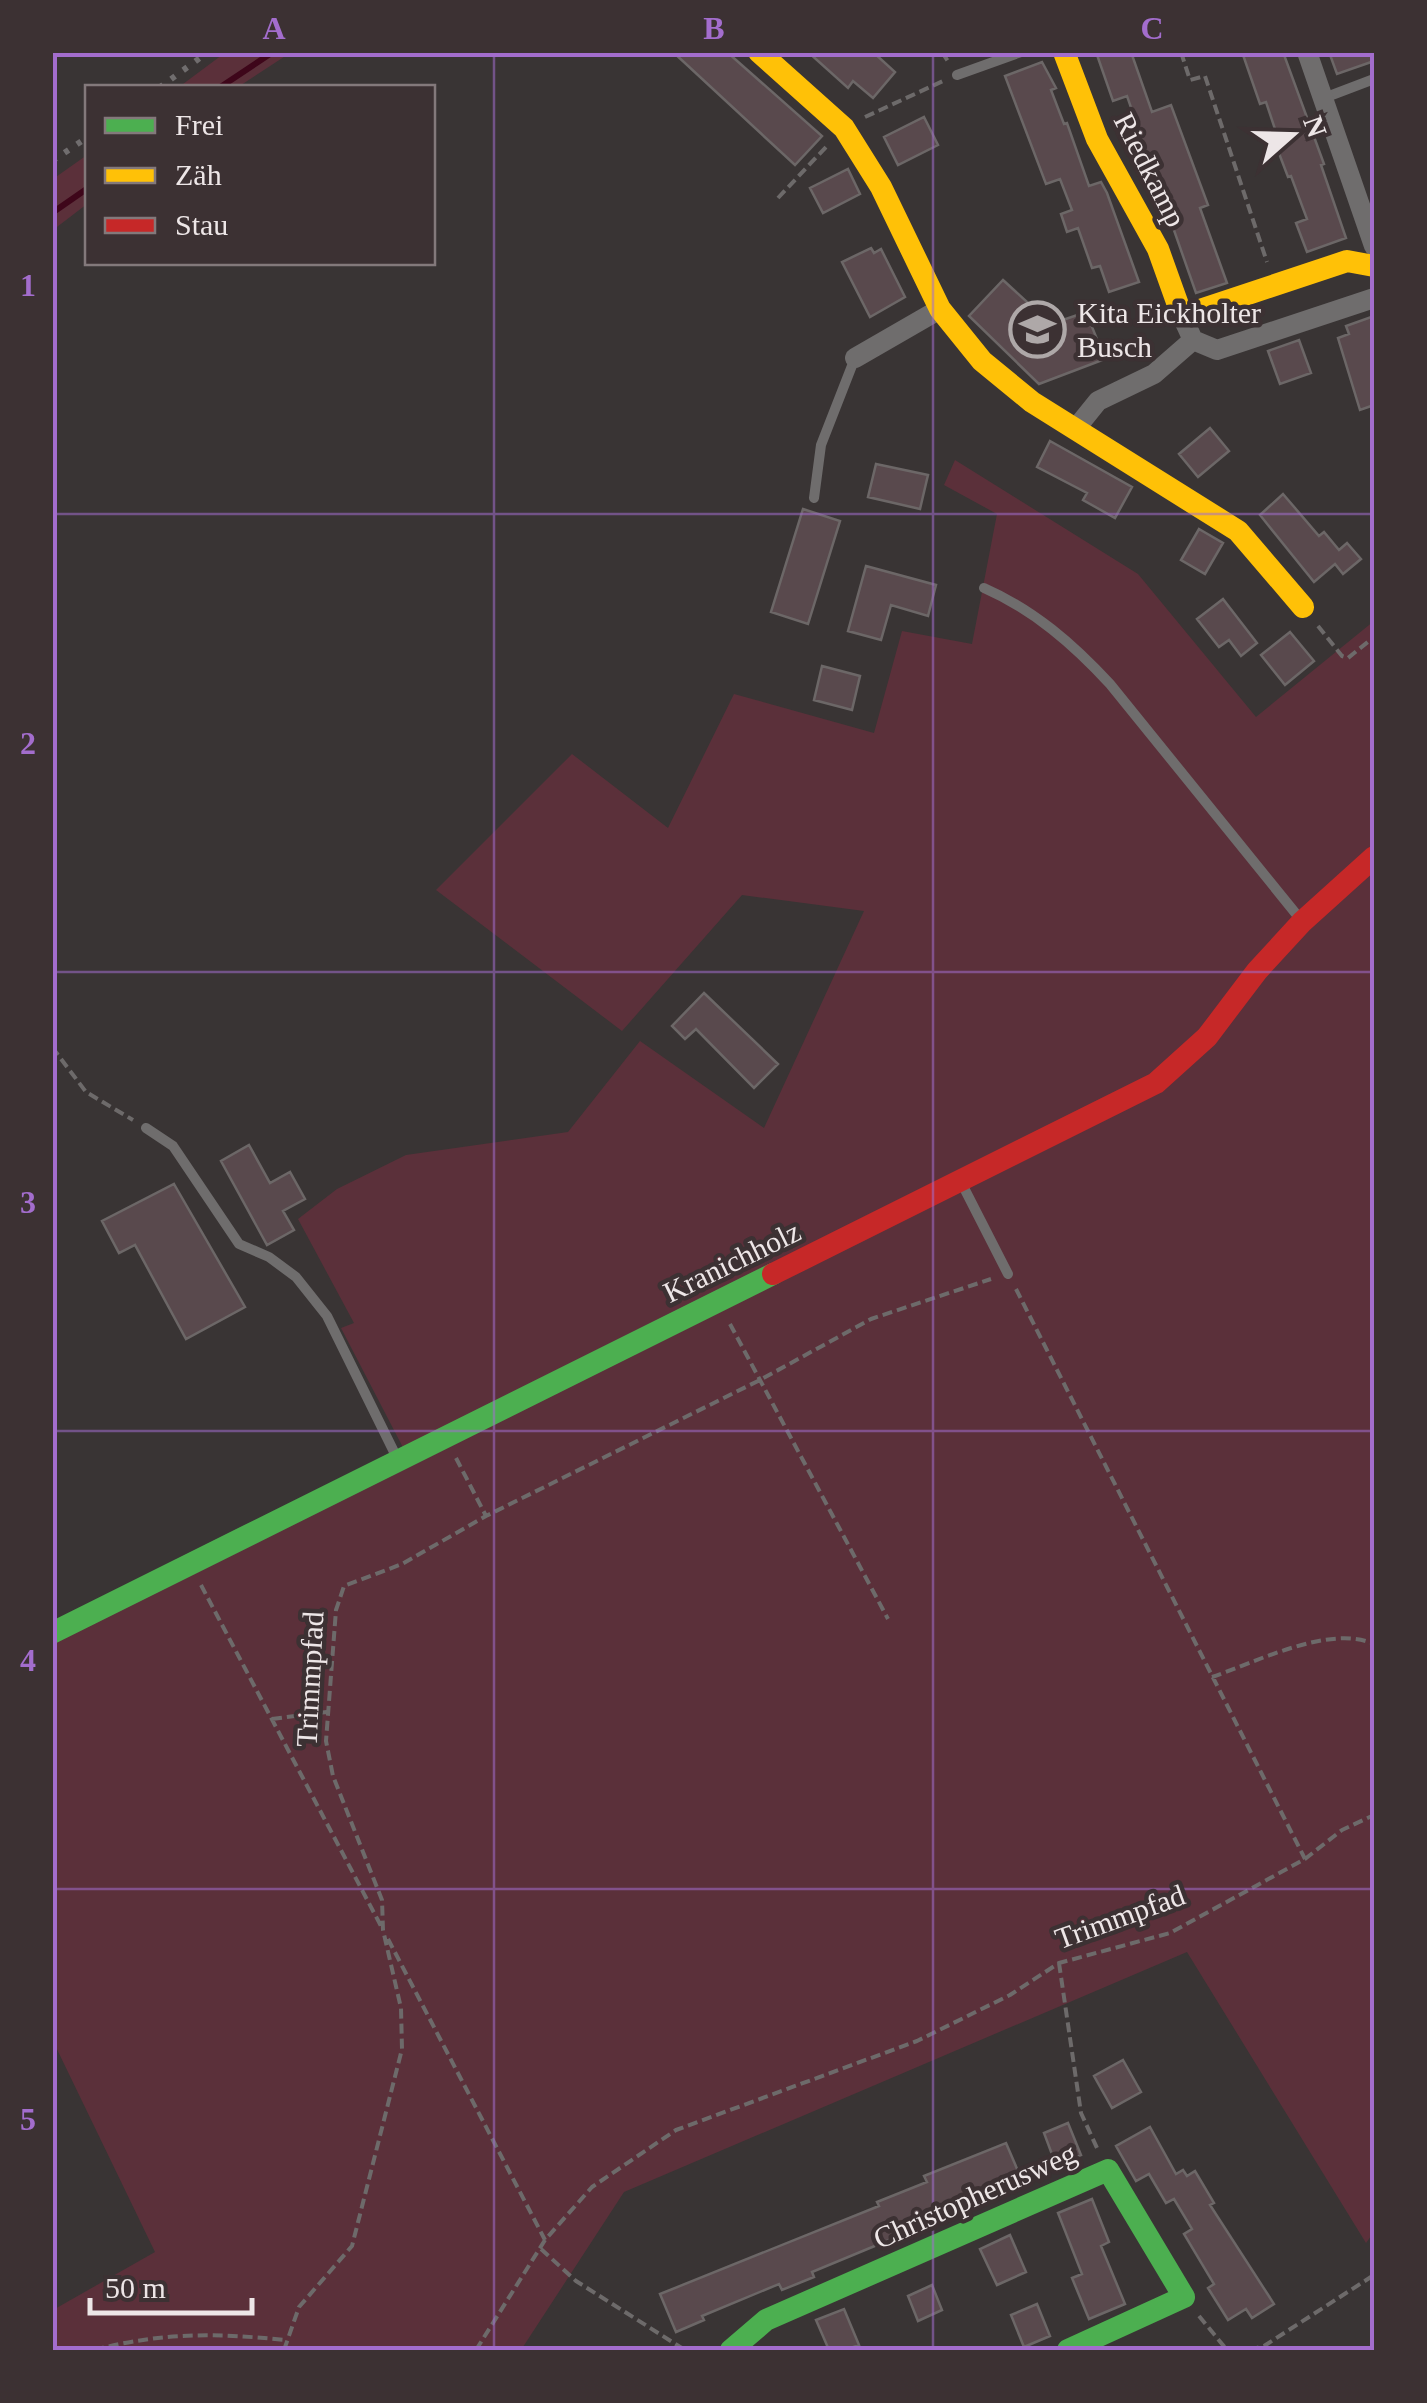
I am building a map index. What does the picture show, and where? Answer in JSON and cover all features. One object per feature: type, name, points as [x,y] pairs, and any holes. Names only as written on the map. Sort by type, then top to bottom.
[{"type":"street","points":[[759,52],[844,128],[881,187],[940,309],[982,361],[1032,402],[1238,531],[1303,607]]},
{"type":"street","name":"Riedkamp","points":[[1064,52],[1097,139],[1158,249],[1194,340]]},
{"type":"street","points":[[1307,52],[1374,246]]},
{"type":"street","points":[[1182,316],[1347,261],[1374,266]]},
{"type":"street","points":[[1077,428],[1098,401],[1154,374],[1194,340],[1217,350],[1374,298]]},
{"type":"street","points":[[856,358],[940,309]]},
{"type":"street","name":"Kranichholz","points":[[52,1633],[1156,1084],[1207,1037],[1257,971],[1302,922],[1374,857]]},
{"type":"street","name":"Christopherusweg","points":[[731,2350],[766,2320],[1108,2170],[1184,2297]]},
{"type":"street","points":[[1068,2350],[1184,2297]]},
{"type":"lane","points":[[957,75],[1020,52]]},
{"type":"lane","points":[[1324,98],[1374,79]]},
{"type":"lane","points":[[814,498],[821,445],[856,358]]},
{"type":"lane","points":[[984,588],[1035,616],[1080,652],[1302,922]]},
{"type":"lane","points":[[146,1128],[173,1146],[238,1244],[269,1257],[312,1295],[327,1316],[398,1460]]},
{"type":"lane","points":[[961,1182],[1008,1274]]},
{"type":"path","points":[[1181,52],[1190,80],[1204,76],[1275,286]]},
{"type":"path","points":[[1303,607],[1342,656],[1355,654],[1374,637]]},
{"type":"path","points":[[52,1047],[86,1092],[146,1128]]},
{"type":"path","points":[[1008,1274],[1305,1858]]},
{"type":"path","name":"Trimmpfad","points":[[284,2350],[299,2307],[352,2246],[402,2049],[401,2008],[383,1930],[382,1900],[333,1776],[326,1741],[336,1610],[344,1586],[402,1564],[486,1516],[760,1380],[871,1319],[1008,1274]]},
{"type":"path","points":[[718,1303],[888,1619]]},
{"type":"path","points":[[446,1437],[486,1516]]},
{"type":"path","points":[[192,1566],[545,2240]]},
{"type":"path","points":[[1212,1677],[1322,1639],[1360,1637],[1374,1644]]},
{"type":"path","points":[[272,1719],[326,1712]]},
{"type":"path","name":"Trimmpfad","points":[[476,2350],[545,2240],[592,2188],[676,2130],[917,2041],[1010,1995],[1059,1963],[1170,1933],[1305,1858],[1342,1830],[1374,1815]]},
{"type":"path","points":[[1059,1963],[1081,2113],[1108,2170]]},
{"type":"path","points":[[542,2249],[576,2281],[685,2350]]},
{"type":"path","points":[[1250,2350],[1264,2346],[1374,2274]]},
{"type":"path","points":[[1184,2297],[1227,2350]]},
{"type":"path","points":[[94,2350],[148,2337],[215,2333],[286,2340]]},
{"type":"shaded area","points":[[226,52],[290,52],[241,85],[182,85]]},
{"type":"shaded area","points":[[85,156],[85,206],[53,230],[53,179]]},
{"type":"shaded area","points":[[955,460],[1138,574],[1256,717],[1374,621],[1374,2232],[1366,2243],[1187,1952],[624,2192],[521,2350],[53,2350],[53,2310],[155,2252],[53,2041],[53,1636],[410,1461],[341,1328],[354,1323],[298,1219],[337,1189],[406,1155],[568,1132],[640,1041],[764,1128],[864,911],[742,895],[622,1031],[436,890],[572,754],[668,828],[734,694],[874,733],[902,631],[972,644],[997,514],[944,485]]},
{"type":"building","points":[[673,52],[727,52],[822,136],[795,165]]},
{"type":"building","points":[[808,52],[873,52],[895,72],[873,98],[853,81],[848,88]]},
{"type":"building","points":[[1096,52],[1131,52],[1152,112],[1171,105],[1208,205],[1200,208],[1227,283],[1196,293],[1127,96],[1113,101]]},
{"type":"building","points":[[1242,52],[1283,52],[1346,238],[1307,252],[1296,223],[1307,219],[1277,148],[1281,147],[1266,102],[1260,104]]},
{"type":"building","points":[[1329,52],[1374,52],[1374,61],[1337,74]]},
{"type":"building","points":[[1042,62],[1056,88],[1051,90],[1089,186],[1101,182],[1107,193],[1139,282],[1109,292],[1100,266],[1092,268],[1078,228],[1067,232],[1061,214],[1072,210],[1060,179],[1046,184],[1005,76]]},
{"type":"building","points":[[924,117],[938,145],[898,165],[884,137]]},
{"type":"building","points":[[848,169],[860,194],[823,213],[810,188]]},
{"type":"building","points":[[871,248],[874,253],[881,249],[905,297],[870,317],[842,262]]},
{"type":"building","name":"Kita Eickholter Busch","points":[[1003,280],[1051,324],[1086,312],[1105,359],[1039,384],[969,316]]},
{"type":"building","points":[[1374,316],[1374,405],[1360,410],[1338,338],[1349,334],[1346,326]]},
{"type":"building","points":[[1299,340],[1311,373],[1280,384],[1268,351]]},
{"type":"building","points":[[1210,428],[1229,451],[1198,477],[1179,454]]},
{"type":"building","points":[[1050,441],[1132,487],[1115,518],[1083,500],[1087,493],[1037,467]]},
{"type":"building","points":[[876,464],[928,475],[920,509],[868,497]]},
{"type":"building","points":[[1283,494],[1319,536],[1324,532],[1339,550],[1347,543],[1361,559],[1343,574],[1335,564],[1314,582],[1260,515]]},
{"type":"building","points":[[803,509],[840,521],[808,624],[771,612]]},
{"type":"building","points":[[1199,529],[1223,543],[1205,574],[1181,560]]},
{"type":"building","points":[[866,566],[936,585],[928,616],[891,605],[881,640],[848,631]]},
{"type":"building","points":[[1223,599],[1257,643],[1241,656],[1229,640],[1219,647],[1197,619]]},
{"type":"building","points":[[1290,632],[1314,661],[1285,685],[1261,655]]},
{"type":"building","points":[[822,666],[860,676],[852,710],[814,700]]},
{"type":"building","points":[[704,993],[778,1064],[754,1088],[696,1029],[685,1039],[672,1026]]},
{"type":"building","points":[[249,1145],[270,1183],[290,1172],[305,1199],[283,1211],[294,1230],[267,1245],[221,1161]]},
{"type":"building","points":[[174,1184],[245,1307],[186,1339],[135,1245],[119,1253],[102,1221]]},
{"type":"building","points":[[1123,2060],[1141,2092],[1112,2108],[1094,2076]]},
{"type":"building","points":[[1068,2123],[1081,2155],[1056,2165],[1044,2133]]},
{"type":"building","points":[[1150,2127],[1176,2174],[1183,2170],[1187,2176],[1195,2171],[1214,2203],[1210,2205],[1274,2304],[1252,2318],[1246,2309],[1228,2320],[1208,2288],[1214,2284],[1184,2234],[1192,2229],[1174,2199],[1166,2203],[1149,2174],[1136,2181],[1116,2146]]},
{"type":"building","points":[[1006,2143],[1021,2178],[969,2199],[922,2223],[923,2226],[812,2272],[814,2277],[782,2290],[779,2284],[702,2316],[704,2320],[676,2332],[660,2294],[879,2206],[877,2202],[927,2182],[924,2176]]},
{"type":"building","points":[[1092,2199],[1109,2242],[1101,2246],[1125,2304],[1089,2319],[1072,2278],[1082,2274],[1058,2213]]},
{"type":"building","points":[[1010,2235],[1026,2272],[997,2285],[980,2249]]},
{"type":"building","points":[[932,2285],[942,2310],[918,2321],[908,2296]]},
{"type":"building","points":[[1037,2304],[1050,2336],[1024,2347],[1011,2315]]},
{"type":"building","points":[[844,2309],[859,2345],[829,2350],[816,2320]]},
{"type":"waterway","points":[[224,85],[273,52]]},
{"type":"waterway","points":[[52,213],[85,190]]},
{"type":"railway","points":[[163,85],[208,52]]},
{"type":"railway","points":[[52,161],[85,139]]},
{"type":"traffic: fast","points":[[52,1633],[773,1274]]},
{"type":"traffic: fast","points":[[731,2350],[766,2320],[1108,2170],[1184,2297],[1068,2350]]},
{"type":"traffic: slow","points":[[759,52],[844,128],[881,187],[940,309],[982,361],[1032,402],[1238,531],[1303,607]]},
{"type":"traffic: slow","points":[[1064,52],[1097,139],[1158,249],[1182,316],[1347,261],[1374,266]]},
{"type":"traffic: jam","points":[[773,1274],[1156,1083],[1207,1037],[1257,971],[1302,922],[1374,857]]},
{"type":"place","name":"Kita Eickholter Busch","points":[[1038,330]]}]
